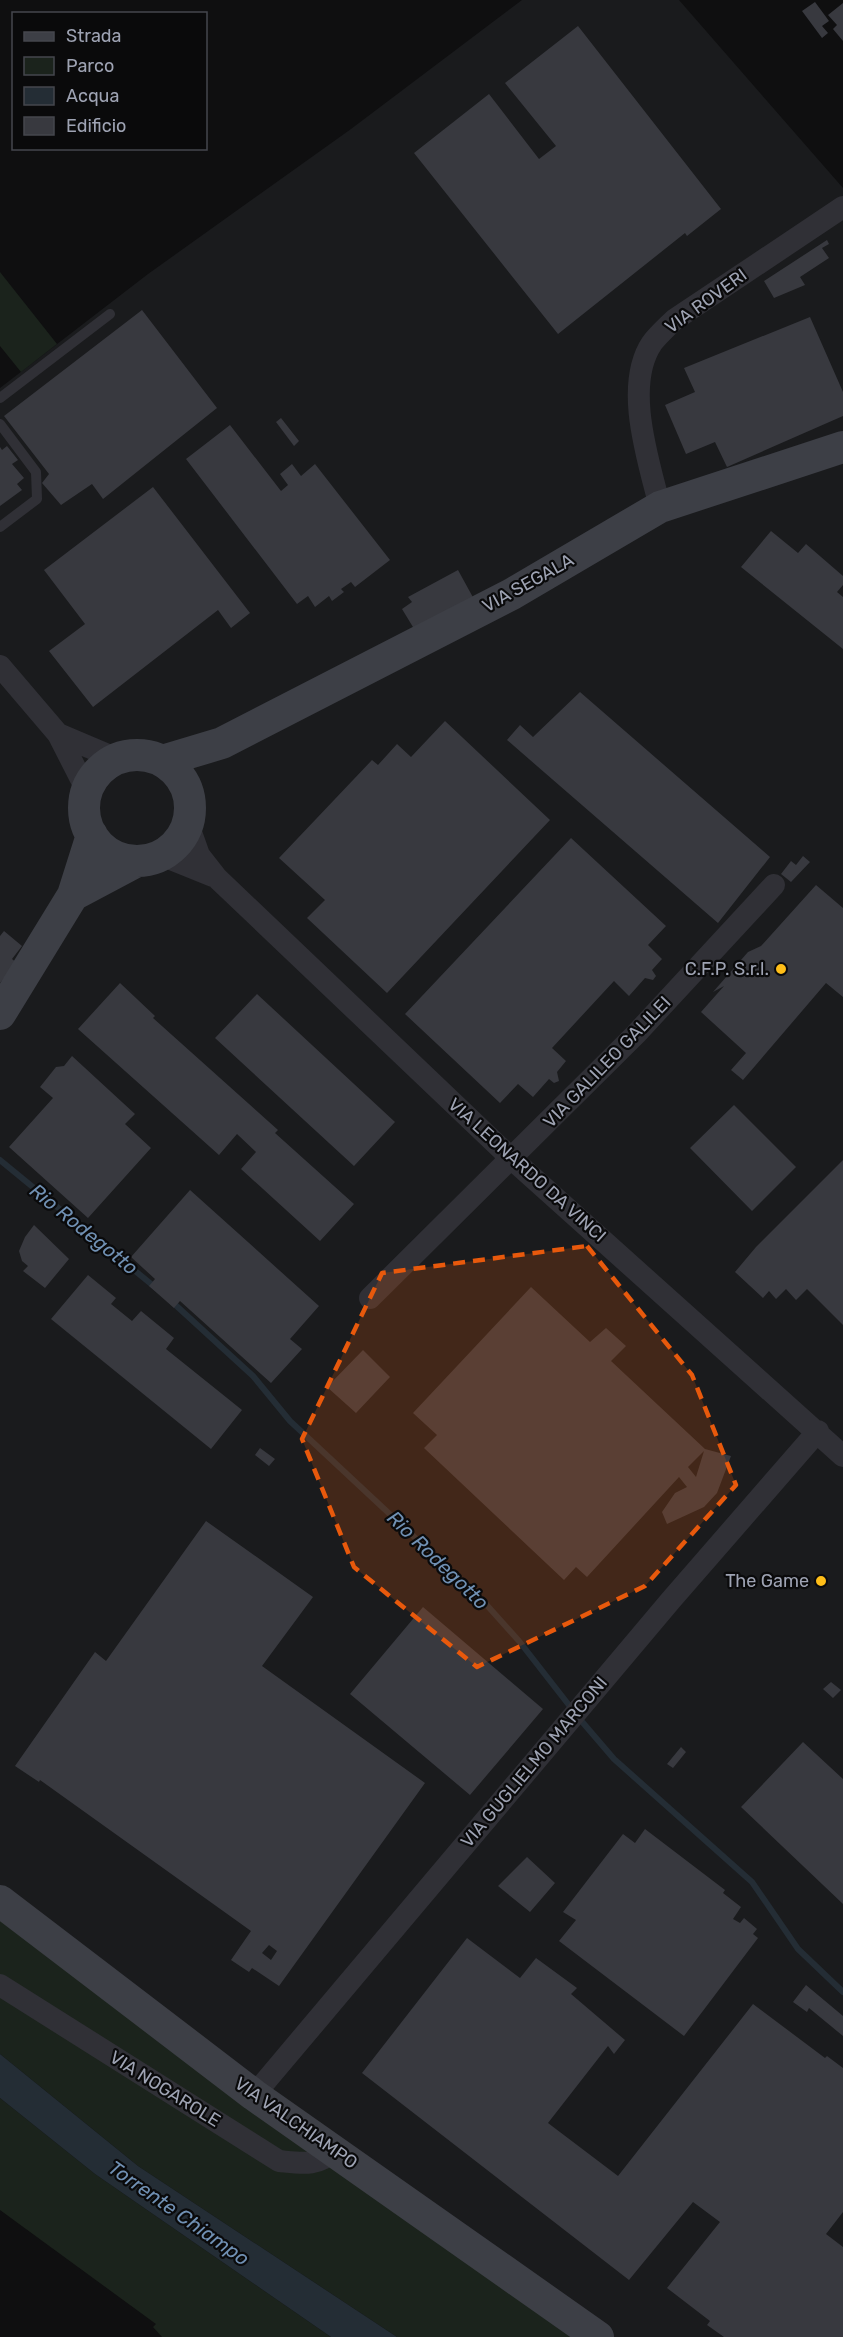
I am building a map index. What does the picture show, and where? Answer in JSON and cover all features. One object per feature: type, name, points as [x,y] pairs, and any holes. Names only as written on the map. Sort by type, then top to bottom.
[{"type":"street","name":"VIA ROVERI","points":[[660,507],[638,400],[642,370],[651,344],[674,320],[843,207]]},
{"type":"street","name":"VIA SEGALA","points":[[117,759],[132,755],[162,760],[222,743],[513,594],[660,507],[843,447]]},
{"type":"street","points":[[0,666],[58,734],[87,791]]},
{"type":"street","points":[[58,734],[117,759]]},
{"type":"street","name":"VIA SEGALA","points":[[188,791],[222,743]]},
{"type":"street","points":[[117,759],[104,766],[94,777],[87,791],[84,806],[86,821],[92,835],[103,849],[119,857],[149,858]]},
{"type":"street","points":[[73,895],[173,847],[188,824],[190,813],[188,791],[182,779],[162,760]]},
{"type":"street","name":"VIA LEONARDO DA VINCI","points":[[188,824],[199,855],[217,878],[512,1159],[818,1431],[843,1456]]},
{"type":"street","points":[[0,1014],[73,895],[92,835]]},
{"type":"street","name":"VIA LEONARDO DA VINCI","points":[[149,858],[217,878]]},
{"type":"street","name":"VIA GALILEO GALILEI","points":[[370,1298],[636,1034],[774,885]]},
{"type":"street","name":"VIA GUGLIELMO MARCONI","points":[[254,2095],[670,1600],[818,1431]]},
{"type":"street","points":[[0,1885],[47,1936]]},
{"type":"street","name":"VIA VALCHIAMPO","points":[[0,1901],[254,2095],[598,2337]]},
{"type":"street","name":"VIA NOGAROLE","points":[[0,1985],[279,2161],[309,2164],[328,2157],[334,2150]]},
{"type":"lane","points":[[0,398],[110,314]]},
{"type":"lane","points":[[0,424],[36,472],[37,499],[0,527]]},
{"type":"highlighted area","points":[[587,1246],[692,1375],[736,1485],[645,1586],[477,1667],[354,1567],[302,1439],[382,1273]]},
{"type":"shaded area","points":[[522,0],[679,0],[843,188],[843,2337],[602,2337],[0,1906],[0,388],[148,274],[351,129]]},
{"type":"green space","points":[[0,272],[57,344],[21,372],[0,346]]},
{"type":"green space","points":[[0,1906],[602,2337],[397,2337],[138,2166],[0,2054]]},
{"type":"green space","points":[[0,2098],[95,2174],[331,2337],[162,2337],[153,2327],[156,2324],[0,2210]]},
{"type":"water","name":"Torrente Chiampo","points":[[0,2054],[138,2166],[397,2337],[331,2337],[95,2174],[0,2098]]},
{"type":"building","points":[[815,2],[829,21],[822,26],[828,33],[822,38],[802,11]]},
{"type":"building","points":[[843,3],[843,41],[833,29],[837,25],[828,15]]},
{"type":"building","points":[[578,26],[721,209],[687,236],[685,233],[558,334],[414,153],[489,94],[539,159],[556,146],[505,83]]},
{"type":"building","points":[[827,240],[829,244],[822,248],[829,258],[800,277],[805,285],[774,298],[764,281]]},
{"type":"building","points":[[142,310],[217,408],[103,499],[92,484],[61,505],[42,483],[49,474],[4,416]]},
{"type":"building","points":[[810,317],[843,392],[843,416],[727,467],[715,442],[686,454],[665,405],[695,392],[684,368]]},
{"type":"building","points":[[281,418],[299,441],[294,446],[276,422]]},
{"type":"building","points":[[230,425],[281,491],[288,485],[280,474],[292,464],[301,476],[315,464],[390,560],[355,587],[351,582],[341,589],[344,592],[332,601],[329,596],[315,607],[308,596],[297,604],[186,459]]},
{"type":"building","points":[[7,446],[18,460],[12,464],[24,478],[17,484],[22,490],[0,506],[0,447],[2,450]]},
{"type":"building","points":[[153,487],[250,613],[231,628],[218,610],[93,707],[49,651],[85,624],[44,570]]},
{"type":"building","points":[[771,531],[798,553],[806,544],[843,576],[843,585],[837,592],[843,597],[843,649],[741,567]]},
{"type":"building","points":[[458,570],[475,601],[416,632],[402,609],[412,602],[408,597]]},
{"type":"building","points":[[580,692],[770,857],[718,923],[507,740],[520,725],[533,737]]},
{"type":"building","points":[[445,721],[550,820],[387,993],[307,918],[325,900],[279,858],[372,760],[378,765],[397,744],[411,757]]},
{"type":"building","points":[[571,838],[666,926],[648,945],[662,959],[652,970],[656,976],[653,980],[645,978],[629,996],[614,981],[552,1048],[566,1061],[557,1072],[559,1081],[554,1083],[549,1079],[533,1097],[518,1084],[500,1103],[405,1014]]},
{"type":"building","points":[[803,856],[810,862],[791,882],[781,874],[791,861],[796,865]]},
{"type":"building","name":"C.F.P. S.r.l.","points":[[816,885],[843,908],[843,997],[826,983],[743,1080],[731,1070],[746,1053],[701,1012],[724,986],[713,992],[748,952],[761,946]]},
{"type":"building","points":[[4,931],[22,946],[12,959],[17,963],[0,983],[0,936]]},
{"type":"building","points":[[120,983],[155,1016],[153,1018],[278,1130],[275,1133],[354,1204],[320,1241],[241,1169],[256,1152],[237,1134],[219,1155],[78,1029]]},
{"type":"building","points":[[257,994],[395,1122],[354,1166],[215,1038]]},
{"type":"building","points":[[72,1056],[135,1114],[125,1124],[151,1148],[88,1218],[9,1147],[53,1098],[40,1087],[56,1067],[64,1066]]},
{"type":"building","points":[[734,1105],[796,1167],[752,1211],[690,1148]]},
{"type":"building","points":[[843,1160],[843,1325],[807,1289],[796,1300],[786,1289],[776,1299],[769,1291],[763,1298],[735,1272],[756,1247]]},
{"type":"building","points":[[190,1190],[319,1306],[290,1339],[302,1349],[271,1383],[180,1301],[174,1308],[149,1286],[155,1279],[131,1257]]},
{"type":"building","points":[[34,1225],[69,1259],[45,1288],[23,1271],[28,1266],[22,1261],[19,1251]]},
{"type":"building","points":[[88,1275],[116,1298],[111,1304],[132,1321],[141,1311],[174,1338],[166,1349],[242,1410],[211,1449],[51,1319]]},
{"type":"building","points":[[531,1287],[590,1342],[606,1328],[626,1346],[611,1361],[705,1449],[731,1456],[717,1493],[704,1507],[667,1524],[662,1512],[675,1493],[687,1487],[679,1477],[587,1577],[576,1567],[564,1580],[424,1448],[437,1435],[413,1413]],"holes":[[[704,1451],[696,1477],[688,1467]]]},
{"type":"building","points":[[363,1350],[390,1377],[356,1413],[327,1387]]},
{"type":"building","points":[[260,1448],[275,1459],[269,1466],[255,1455]]},
{"type":"building","points":[[206,1521],[313,1597],[262,1666],[425,1783],[279,1986],[252,1968],[249,1972],[231,1960],[251,1931],[40,1780],[39,1782],[15,1766],[95,1652],[106,1661]],"holes":[[[269,1945],[277,1951],[271,1960],[262,1953]]]},
{"type":"building","points":[[423,1607],[543,1709],[470,1795],[350,1694]]},
{"type":"building","points":[[831,1682],[841,1690],[833,1698],[823,1689]]},
{"type":"building","points":[[803,1742],[843,1779],[843,1904],[741,1807]]},
{"type":"building","points":[[681,1747],[686,1752],[673,1768],[667,1764]]},
{"type":"building","points":[[645,1829],[725,1890],[723,1893],[741,1907],[733,1919],[740,1923],[744,1918],[757,1929],[753,1934],[758,1938],[684,2036],[559,1941],[576,1920],[563,1912],[623,1834],[635,1843]]},
{"type":"building","points":[[527,1857],[555,1883],[530,1912],[498,1886]]},
{"type":"building","points":[[467,1938],[520,1978],[536,1958],[577,1988],[571,1994],[625,2040],[614,2054],[608,2046],[548,2123],[618,2176],[753,2004],[825,2058],[827,2056],[843,2068],[843,2212],[826,2234],[843,2247],[843,2337],[724,2337],[707,2325],[710,2321],[667,2288],[720,2222],[693,2202],[629,2280],[362,2073]]},
{"type":"building","points":[[806,1985],[843,2016],[843,2036],[809,2008],[807,2012],[793,2002]]},
{"type":"waterway","name":"Rio Rodegotto","points":[[0,1160],[156,1288]]},
{"type":"waterway","name":"Rio Rodegotto","points":[[170,1300],[253,1376],[290,1421],[484,1602],[519,1641],[572,1709]]},
{"type":"waterway","name":"Rio Rodegotto","points":[[578,1717],[614,1759],[752,1882],[798,1949],[843,1992]]},
{"type":"place","name":"C.F.P. S.r.l.","points":[[781,969]]},
{"type":"place","name":"The Game","points":[[821,1581]]}]
